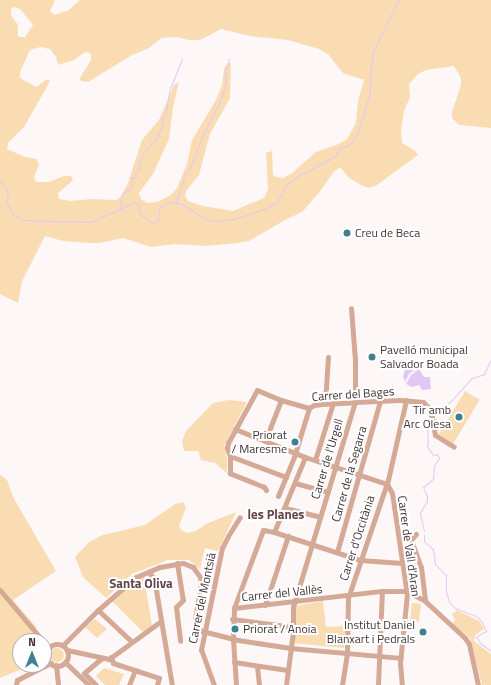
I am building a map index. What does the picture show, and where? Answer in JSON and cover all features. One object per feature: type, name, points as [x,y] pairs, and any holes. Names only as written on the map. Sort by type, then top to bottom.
[{"type":"street","name":"Carrer de l'Urgell","points":[[286,685],[295,601],[355,402],[355,360],[351,308]]},
{"type":"street","points":[[325,404],[328,357]]},
{"type":"street","name":"Carrer del Bages","points":[[235,429],[256,390],[309,408],[314,405],[333,403],[406,400],[426,404],[433,420],[435,435],[454,448]]},
{"type":"street","points":[[265,441],[282,400]]},
{"type":"street","name":"Carrer d'Occitània","points":[[342,685],[347,653],[349,595],[387,484],[406,400]]},
{"type":"street","name":"Carrer de la Segarra","points":[[337,552],[380,401]]},
{"type":"street","points":[[315,460],[333,403]]},
{"type":"street","points":[[278,496],[295,453],[309,408]]},
{"type":"street","points":[[266,490],[264,487],[230,473],[230,456],[227,445],[235,429],[305,457],[387,484]]},
{"type":"street","points":[[230,456],[286,477]]},
{"type":"street","points":[[274,532],[305,457]]},
{"type":"street","points":[[295,483],[328,492]]},
{"type":"street","name":"Carrer de Vall d'Aran","points":[[387,484],[391,489],[407,591],[401,658],[402,685]]},
{"type":"street","points":[[285,508],[320,517]]},
{"type":"street","name":"Carrer del Montsià","points":[[214,685],[201,650],[222,548],[240,517]]},
{"type":"street","points":[[236,685],[232,619],[234,608],[263,530],[288,536],[360,560],[402,563]]},
{"type":"street","points":[[416,534],[411,540],[421,567],[425,601]]},
{"type":"street","points":[[265,605],[288,536]]},
{"type":"street","points":[[177,563],[183,600],[176,607],[180,641]]},
{"type":"street","points":[[63,645],[98,610],[136,577],[177,563],[188,563],[197,571],[200,577],[201,582],[195,620],[196,626],[204,632],[233,639],[290,648],[401,658]]},
{"type":"street","points":[[148,572],[154,578],[172,685]]},
{"type":"street","points":[[0,590],[37,633]]},
{"type":"street","points":[[378,685],[382,591]]},
{"type":"street","name":"Carrer del Vallès","points":[[234,608],[382,591],[407,591],[425,601],[463,636],[469,644],[478,685]]},
{"type":"street","points":[[98,610],[131,641]]},
{"type":"street","points":[[232,619],[293,627]]},
{"type":"street","points":[[67,650],[109,659],[131,641],[162,622]]},
{"type":"street","points":[[52,646],[56,644],[63,645],[67,650],[68,656],[65,662]]},
{"type":"street","points":[[111,657],[114,663],[159,678],[157,685]]},
{"type":"street","points":[[96,685],[84,673],[102,658]]},
{"type":"street","points":[[16,685],[17,680],[53,664],[65,662]]},
{"type":"street","points":[[65,662],[89,685]]},
{"type":"street","points":[[234,662],[287,670]]},
{"type":"street","points":[[53,664],[58,685]]},
{"type":"street","points":[[257,666],[259,685]]},
{"type":"street","points":[[129,685],[135,670]]},
{"type":"shaded area","points":[[0,0],[55,0],[50,11],[54,15],[69,10],[80,0],[491,0],[491,128],[459,125],[452,118],[452,112],[461,85],[461,78],[454,66],[426,70],[418,74],[409,84],[410,97],[404,111],[401,130],[402,143],[414,150],[418,155],[377,185],[369,188],[363,186],[349,178],[340,167],[333,173],[318,194],[302,212],[249,241],[237,243],[205,246],[175,244],[151,247],[123,238],[100,243],[90,243],[63,241],[45,236],[22,281],[18,303],[0,294]],"holes":[[[14,7],[20,9],[33,25],[25,37],[19,37],[18,35],[18,25],[11,15],[11,9]],[[221,29],[250,36],[288,40],[319,49],[328,54],[343,73],[364,80],[358,101],[356,123],[347,139],[339,144],[316,152],[291,174],[283,178],[273,175],[272,151],[266,153],[268,189],[264,198],[233,211],[203,206],[188,201],[185,196],[186,191],[199,175],[210,134],[230,98],[231,63],[228,63],[224,69],[222,85],[216,100],[192,140],[187,164],[177,188],[171,195],[157,202],[147,203],[141,199],[139,193],[153,174],[169,139],[173,107],[179,82],[174,85],[159,120],[142,140],[128,183],[122,195],[117,200],[91,199],[70,201],[59,199],[58,193],[71,182],[73,179],[71,176],[64,176],[49,182],[36,182],[34,177],[39,165],[37,159],[25,157],[7,149],[8,143],[24,127],[50,80],[46,80],[36,87],[20,78],[20,72],[30,50],[40,47],[50,49],[56,57],[58,65],[74,60],[85,52],[91,53],[91,60],[80,78],[81,81],[88,82],[132,55],[149,48],[161,38],[176,37],[189,40],[200,40]]]},
{"type":"shaded area","points":[[415,366],[418,367],[409,374],[405,382],[403,376],[405,370]]},
{"type":"shaded area","points":[[419,369],[424,377],[430,377],[431,389],[422,390],[419,385],[412,387],[406,384],[411,375]]},
{"type":"shaded area","name":"Tir amb Arc Olesa","points":[[465,391],[480,400],[453,443],[439,435]]},
{"type":"shaded area","points":[[229,400],[247,402],[224,446],[227,458],[227,473],[215,463],[201,460],[198,451],[184,451],[182,441],[186,431],[213,403]]},
{"type":"shaded area","points":[[0,475],[7,480],[13,497],[56,571],[13,600],[37,628],[32,633],[12,633],[12,673],[0,678]]},
{"type":"shaded area","points":[[183,502],[186,508],[179,526],[181,530],[187,533],[196,531],[206,524],[236,512],[218,551],[205,548],[200,569],[189,560],[168,560],[132,574],[106,598],[83,577],[75,557],[89,542],[103,535],[145,525],[175,504]]},
{"type":"shaded area","points":[[144,577],[152,626],[143,632],[112,601],[136,578]]},
{"type":"shaded area","points":[[323,601],[326,627],[346,626],[344,648],[292,643],[296,631],[295,606]]},
{"type":"shaded area","points":[[412,603],[421,604],[419,622],[410,621]]},
{"type":"shaded area","points":[[457,610],[479,621],[484,629],[475,635],[474,641],[491,654],[491,685],[482,685],[470,638],[453,624],[455,620],[452,614]]},
{"type":"shaded area","points":[[95,619],[107,629],[97,638],[85,627]]},
{"type":"shaded area","points":[[54,648],[60,648],[64,652],[64,658],[60,662],[54,662],[52,660],[52,650]]},
{"type":"shaded area","points":[[104,668],[124,674],[119,685],[105,685],[96,676]]},
{"type":"waterway","points":[[0,181],[7,191],[8,194],[6,202],[13,215],[23,220],[91,222],[135,202],[139,205],[140,214],[152,223],[158,221],[159,209],[161,206],[171,202],[182,204],[206,219],[215,221],[234,219],[265,209],[277,202],[286,185],[298,176],[336,156],[338,148],[346,146],[352,142],[357,134],[370,93],[370,76],[373,52],[398,0]]},
{"type":"waterway","points":[[120,210],[122,193],[132,188],[131,178],[136,177],[135,171],[139,169],[139,162],[144,152],[155,140],[163,125],[161,120],[166,113],[169,91],[182,59]]},
{"type":"waterway","points":[[176,202],[184,175],[190,168],[202,137],[221,99],[226,82],[225,71],[229,59]]},
{"type":"waterway","points":[[434,416],[452,400],[472,378],[484,374],[491,359]]},
{"type":"waterway","points":[[424,531],[420,513],[427,501],[427,496],[423,487],[433,479],[434,466],[439,458],[437,454],[433,455],[427,446],[427,427],[430,419]]},
{"type":"waterway","points":[[424,535],[424,541],[433,549],[435,564],[446,575],[446,591],[449,602],[455,608],[476,616],[481,621],[486,631],[476,637],[480,643],[491,651]]},
{"type":"place","name":"Creu de Beca","points":[[347,233]]},
{"type":"place","name":"Pavelló municipal Salvador Boada","points":[[372,357]]},
{"type":"place","name":"Tir amb Arc Olesa","points":[[459,417]]},
{"type":"place","name":"Priorat / Maresme","points":[[295,442]]},
{"type":"place","name":"Priorat / Anoia","points":[[235,629]]},
{"type":"place","name":"Institut Daniel Blanxart i Pedrals","points":[[423,632]]},
{"type":"district","name":"les Planes","points":[[276,514]]},
{"type":"district","name":"Santa Oliva","points":[[141,583]]}]
